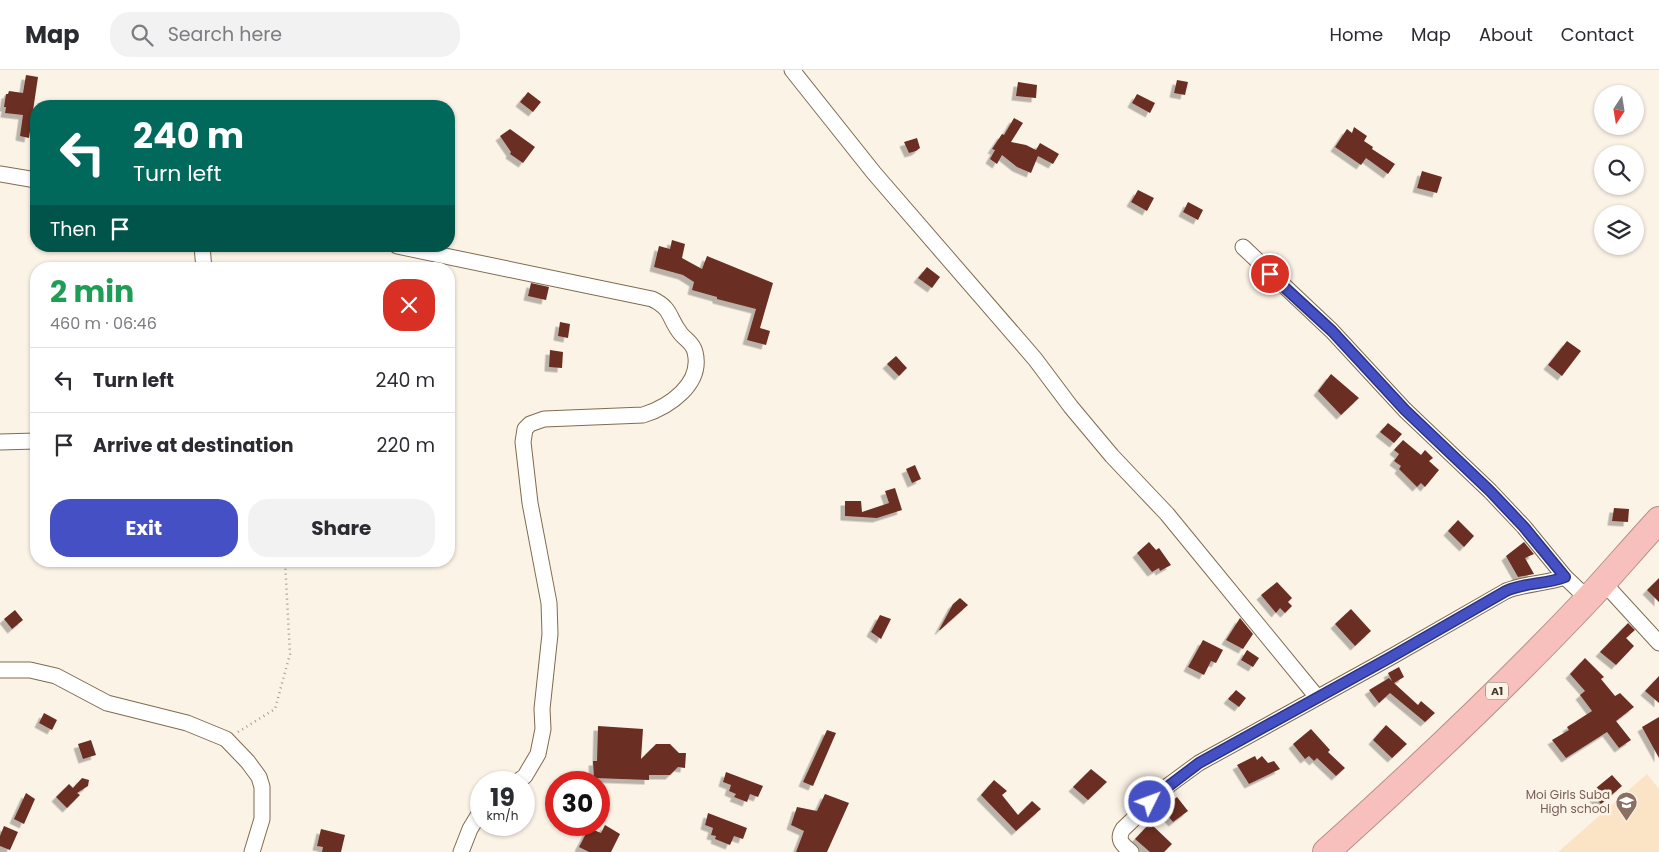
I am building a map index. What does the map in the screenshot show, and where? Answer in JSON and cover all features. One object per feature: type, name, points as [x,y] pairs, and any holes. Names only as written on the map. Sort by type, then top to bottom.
[{"type":"highway","name":"A1","points":[[1326,852],[1425,762],[1596,590],[1659,520]]},
{"type":"street","points":[[792,70],[874,173],[1035,359],[1071,407],[1112,456],[1168,514],[1317,697]]},
{"type":"street","points":[[0,174],[30,179]]},
{"type":"street","points":[[1242,247],[1332,331],[1405,410],[1490,491],[1524,527],[1565,577],[1596,590],[1659,643]]},
{"type":"street","points":[[426,252],[652,299],[668,310],[681,334],[691,343],[695,351],[694,373],[687,387],[658,410],[643,415],[544,419],[530,424],[526,429],[523,442],[530,503],[549,603],[550,634],[542,709],[542,737],[538,754],[529,771]]},
{"type":"street","points":[[0,442],[30,441]]},
{"type":"street","points":[[1131,852],[1121,843],[1120,833],[1170,785],[1199,763],[1506,591],[1525,585],[1551,582],[1565,577]]},
{"type":"street","points":[[0,670],[30,670],[56,676],[106,703],[187,723],[226,739],[248,762],[259,777],[262,787],[262,819],[252,852]]},
{"type":"street","points":[[461,852],[470,828]]},
{"type":"path","points":[[226,739],[275,709],[290,654],[285,567]]},
{"type":"shaded area","name":"Moi Girls Suba High school","points":[[1647,774],[1659,789],[1659,852],[1558,852]]},
{"type":"building","points":[[26,75],[38,77],[35,100],[30,100],[29,138],[20,136],[23,115],[5,113],[6,107],[4,107],[6,94],[9,91],[23,93]]},
{"type":"building","points":[[1177,80],[1188,82],[1185,95],[1174,93]]},
{"type":"building","points":[[1018,82],[1037,85],[1036,98],[1016,96]]},
{"type":"building","points":[[528,92],[541,102],[533,112],[520,102]]},
{"type":"building","points":[[1137,94],[1155,103],[1150,113],[1132,103]]},
{"type":"building","points":[[1014,118],[1023,123],[1011,142],[1026,145],[1036,150],[1040,143],[1059,154],[1053,164],[1038,156],[1031,173],[1017,167],[1002,155],[997,164],[990,159],[995,150],[992,149],[1002,134],[1004,135]]},
{"type":"building","points":[[1354,127],[1367,136],[1364,141],[1373,147],[1372,149],[1395,164],[1388,174],[1366,158],[1361,165],[1335,147],[1347,129],[1352,133]]},
{"type":"building","points":[[510,129],[535,147],[523,163],[510,154],[511,152],[500,136]]},
{"type":"building","points":[[917,138],[920,148],[909,153],[904,142]]},
{"type":"building","points":[[1422,171],[1442,177],[1437,193],[1417,188]]},
{"type":"building","points":[[1138,190],[1154,198],[1147,211],[1131,202]]},
{"type":"building","points":[[1188,202],[1203,210],[1198,220],[1183,212]]},
{"type":"building","points":[[672,240],[685,244],[682,258],[702,269],[707,256],[773,283],[760,328],[770,331],[766,345],[747,340],[756,309],[717,299],[717,297],[692,290],[694,282],[683,275],[654,267],[659,246],[670,249]]},
{"type":"building","points":[[927,267],[940,277],[932,288],[918,278]]},
{"type":"building","points":[[531,283],[549,287],[546,300],[528,296]]},
{"type":"building","points":[[560,322],[570,324],[568,338],[558,336]]},
{"type":"building","points":[[1567,341],[1581,351],[1562,376],[1548,365]]},
{"type":"building","points":[[550,350],[563,352],[562,368],[549,367]]},
{"type":"building","points":[[896,356],[907,368],[899,376],[887,364]]},
{"type":"building","points":[[1331,374],[1359,398],[1341,415],[1318,391]]},
{"type":"building","points":[[1388,423],[1402,434],[1394,443],[1380,432]]},
{"type":"building","points":[[1403,440],[1421,455],[1425,450],[1433,458],[1429,461],[1439,470],[1425,487],[1421,483],[1417,487],[1399,469],[1401,466],[1394,461],[1399,454],[1394,450]]},
{"type":"building","points":[[915,465],[921,479],[912,483],[906,469]]},
{"type":"building","points":[[895,488],[902,510],[877,518],[845,516],[845,501],[861,501],[862,512],[889,503],[885,491]]},
{"type":"building","points":[[1614,508],[1629,509],[1628,522],[1612,521]]},
{"type":"building","points":[[1458,520],[1474,536],[1464,547],[1448,531]]},
{"type":"building","points":[[1149,542],[1156,550],[1159,548],[1171,565],[1160,571],[1159,568],[1152,572],[1137,553]]},
{"type":"building","points":[[1524,542],[1534,554],[1525,558],[1534,574],[1518,577],[1506,556]]},
{"type":"building","points":[[1659,578],[1659,602],[1647,590]]},
{"type":"building","points":[[1277,582],[1292,598],[1288,602],[1292,606],[1285,613],[1280,608],[1276,613],[1261,595]]},
{"type":"building","points":[[960,598],[968,605],[939,630],[953,604]]},
{"type":"building","points":[[1351,609],[1371,631],[1355,646],[1335,624]]},
{"type":"building","points":[[15,610],[23,620],[12,629],[4,619]]},
{"type":"building","points":[[880,615],[891,619],[881,639],[871,632]]},
{"type":"building","points":[[1240,618],[1253,634],[1243,649],[1226,640]]},
{"type":"building","points":[[1628,623],[1635,630],[1626,638],[1634,646],[1616,665],[1600,652]]},
{"type":"building","points":[[1203,640],[1223,650],[1216,663],[1211,661],[1204,675],[1188,667]]},
{"type":"building","points":[[1247,650],[1259,658],[1253,667],[1241,660]]},
{"type":"building","points":[[1585,658],[1604,677],[1601,679],[1615,696],[1620,693],[1634,707],[1616,721],[1631,740],[1619,748],[1607,732],[1566,758],[1552,740],[1569,730],[1567,727],[1592,711],[1580,695],[1585,691],[1570,674]]},
{"type":"building","points":[[1399,667],[1404,677],[1394,683],[1418,705],[1421,701],[1435,713],[1425,722],[1390,693],[1379,703],[1369,690],[1389,678],[1392,681],[1388,673]]},
{"type":"building","points":[[1659,676],[1659,703],[1645,691]]},
{"type":"building","points":[[1236,690],[1246,698],[1239,707],[1228,699]]},
{"type":"building","points":[[44,713],[57,720],[52,730],[39,723]]},
{"type":"building","points":[[1659,717],[1659,758],[1642,727]]},
{"type":"building","points":[[1386,725],[1407,744],[1392,758],[1373,740]]},
{"type":"building","points":[[598,726],[643,729],[641,759],[656,744],[670,744],[679,753],[686,753],[685,768],[678,767],[670,775],[649,775],[649,780],[610,779],[610,771],[594,771],[593,761],[597,761]]},
{"type":"building","points":[[1311,729],[1330,750],[1328,752],[1345,768],[1336,776],[1317,758],[1314,761],[1309,756],[1305,759],[1293,744]]},
{"type":"building","points":[[827,730],[836,733],[813,786],[803,782]]},
{"type":"building","points":[[91,740],[96,755],[83,759],[78,744]]},
{"type":"building","points":[[1255,756],[1257,760],[1262,756],[1268,763],[1274,761],[1280,769],[1249,784],[1237,765]]},
{"type":"building","points":[[1091,769],[1107,782],[1088,800],[1073,787]]},
{"type":"building","points":[[726,772],[763,786],[758,797],[750,794],[747,802],[734,797],[736,794],[729,791],[731,785],[723,782]]},
{"type":"building","points":[[1612,775],[1622,786],[1601,804],[1590,793]]},
{"type":"building","points":[[82,778],[89,780],[88,786],[77,793],[80,795],[67,808],[56,797],[69,784],[73,788]]},
{"type":"building","points":[[994,780],[1007,791],[1002,795],[1018,815],[1032,801],[1041,809],[1016,831],[981,795]]},
{"type":"building","points":[[26,793],[35,799],[24,824],[14,819]]},
{"type":"building","points":[[825,794],[849,803],[827,852],[796,852],[804,831],[791,825],[797,807],[817,811]]},
{"type":"building","points":[[1177,797],[1188,811],[1173,822],[1162,809]]},
{"type":"building","points":[[708,813],[747,828],[743,839],[734,836],[730,845],[715,839],[716,836],[711,835],[713,828],[705,825]]},
{"type":"building","points":[[1150,823],[1172,844],[1164,852],[1150,852],[1135,839]]},
{"type":"building","points":[[4,826],[18,832],[10,850],[0,846],[0,836]]},
{"type":"building","points":[[610,828],[620,834],[611,852],[589,852],[579,847],[585,836],[610,836]]},
{"type":"building","points":[[321,829],[345,835],[341,852],[322,852],[323,847],[317,846]]},
{"type":"place","name":"Moi Girls Suba High school","points":[[1626,821]]},
{"type":"route","points":[[1150,802],[1185,772],[1199,763],[1506,591],[1525,585],[1551,582],[1565,577],[1524,527],[1490,491],[1405,410],[1332,331],[1270,274]]}]
